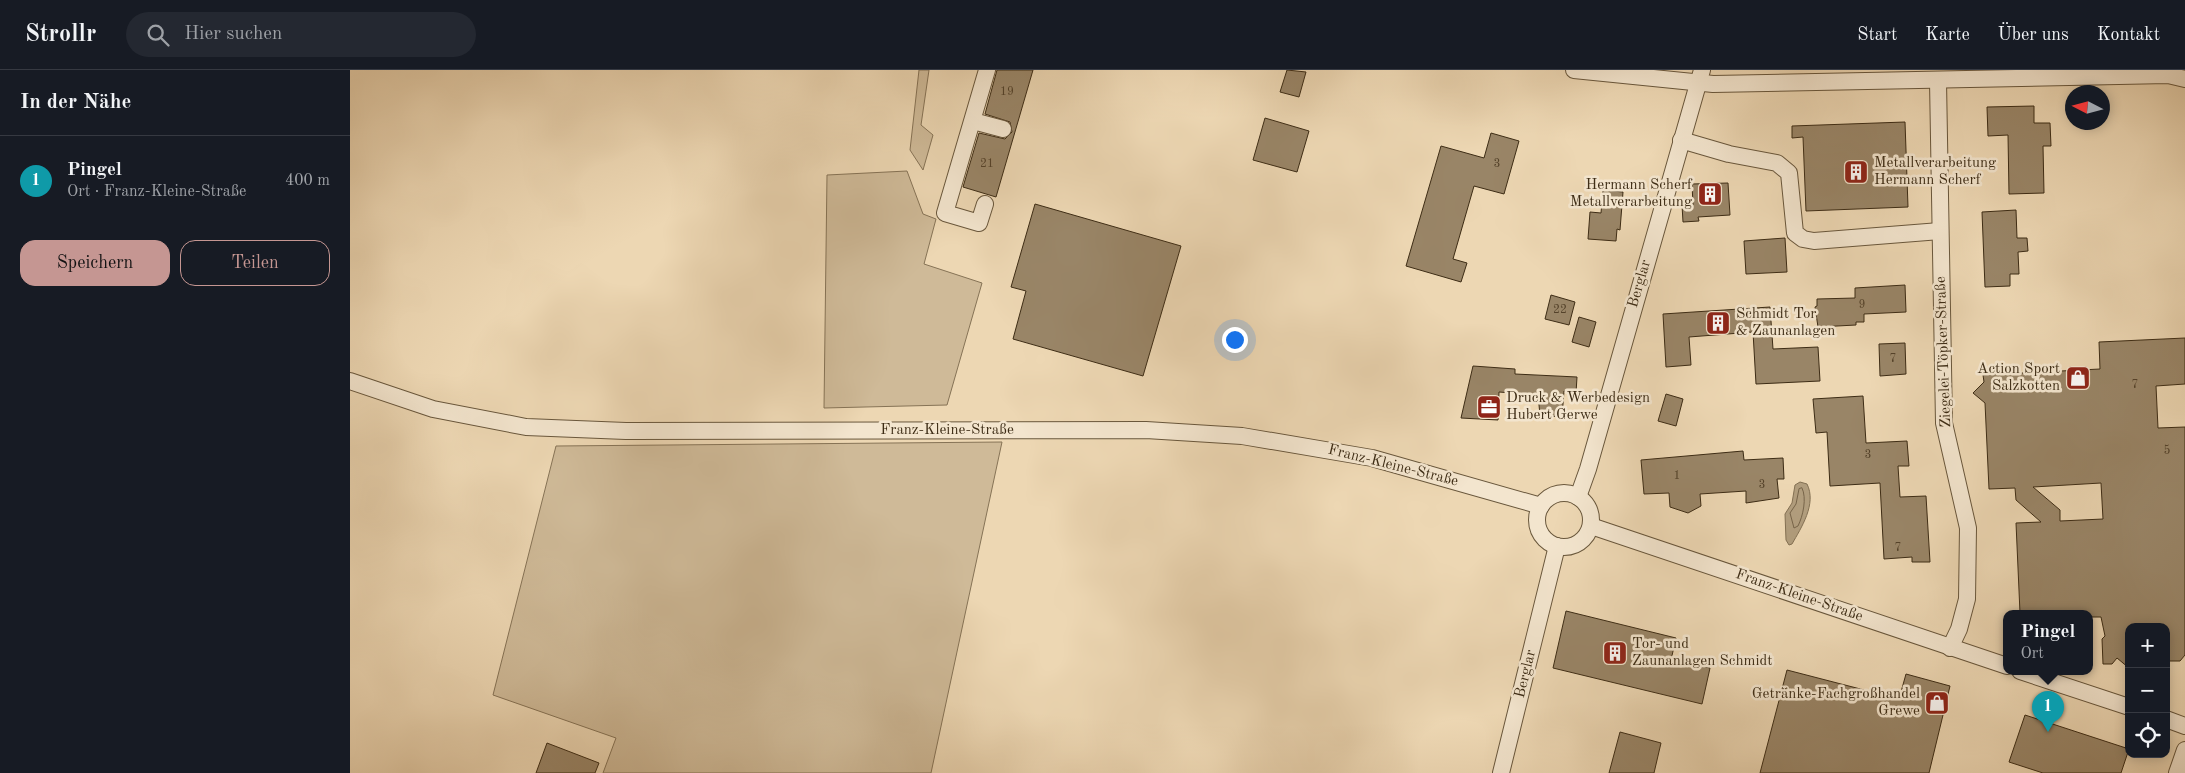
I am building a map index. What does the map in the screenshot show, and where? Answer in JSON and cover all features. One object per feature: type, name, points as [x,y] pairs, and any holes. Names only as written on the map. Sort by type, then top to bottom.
[{"type":"street","points":[[985,204],[979,223],[945,213],[987,70]]},
{"type":"street","points":[[1574,70],[1700,76],[1938,80],[2168,75],[2185,79]]},
{"type":"street","name":"Berglar","points":[[1578,497],[1588,469],[1700,76]]},
{"type":"street","name":"Ziegelei-Töpker-Straße","points":[[1938,80],[1944,423],[1968,528],[1967,599],[1958,630],[1950,648]]},
{"type":"street","points":[[973,120],[1004,129]]},
{"type":"street","points":[[1681,140],[1729,154],[1777,163],[1789,173],[1795,233],[1803,238],[1814,241],[1940,232]]},
{"type":"street","name":"Franz-Kleine-Straße","points":[[350,381],[433,409],[526,427],[626,431],[1146,430],[1242,436],[1372,458],[1541,506]]},
{"type":"street","points":[[1561,494],[1578,497],[1588,508],[1590,526],[1582,540],[1574,545],[1557,546],[1550,543],[1539,530],[1537,522],[1541,506],[1546,500],[1561,494]]},
{"type":"street","name":"Franz-Kleine-Straße","points":[[1590,526],[2003,665]]},
{"type":"street","name":"Berglar","points":[[1501,773],[1557,546]]},
{"type":"street","points":[[2032,675],[2125,706]]},
{"type":"street","points":[[2170,720],[2185,726]]},
{"type":"street","points":[[2177,773],[2185,750]]},
{"type":"shaded area","points":[[919,70],[929,70],[921,125],[933,135],[923,170],[910,150]]},
{"type":"shaded area","points":[[907,171],[923,214],[936,219],[924,264],[982,283],[947,405],[824,408],[827,175]]},
{"type":"shaded area","points":[[1002,442],[931,773],[603,773],[616,738],[493,695],[556,446]]},
{"type":"water","points":[[1800,482],[1807,484],[1810,492],[1809,508],[1800,531],[1792,544],[1789,545],[1786,540],[1785,514],[1792,503],[1795,485]]},
{"type":"building","points":[[997,70],[1033,70],[996,197],[963,187],[979,133],[1005,139],[1012,132],[1010,122],[985,114]]},
{"type":"building","points":[[1287,70],[1306,72],[1299,97],[1280,92]]},
{"type":"building","points":[[2034,106],[2034,123],[2050,123],[2051,146],[2043,146],[2044,193],[2009,194],[2008,135],[1988,136],[1987,107]]},
{"type":"building","points":[[1265,118],[1309,131],[1297,172],[1253,160]]},
{"type":"building","name":"Metallverarbeitung Hermann Scherf","points":[[1905,122],[1908,207],[1806,211],[1803,137],[1792,138],[1792,126]]},
{"type":"building","points":[[1491,133],[1519,141],[1504,194],[1474,186],[1453,259],[1467,263],[1461,282],[1406,266],[1441,146],[1484,158]]},
{"type":"building","name":"Hermann Scherf Metallverarbeitung","points":[[1728,183],[1730,215],[1698,217],[1699,221],[1683,222],[1682,205],[1693,205],[1692,184]]},
{"type":"building","points":[[1603,190],[1623,192],[1620,230],[1617,229],[1616,241],[1588,239],[1590,212],[1601,213]]},
{"type":"building","points":[[1035,204],[1181,246],[1143,376],[1013,339],[1026,291],[1011,287]]},
{"type":"building","points":[[2016,210],[2017,238],[2027,238],[2028,251],[2018,252],[2019,274],[2010,274],[2010,286],[1985,287],[1982,212]]},
{"type":"building","points":[[1785,238],[1787,272],[1746,274],[1744,241]]},
{"type":"building","points":[[1905,285],[1906,312],[1864,314],[1864,322],[1856,322],[1856,325],[1818,327],[1815,307],[1817,306],[1817,299],[1855,298],[1855,288]]},
{"type":"building","points":[[1551,295],[1575,302],[1569,325],[1545,319]]},
{"type":"building","points":[[1770,307],[1773,349],[1818,347],[1820,381],[1756,384],[1753,332],[1689,337],[1691,365],[1666,367],[1663,314]]},
{"type":"building","points":[[1579,317],[1596,322],[1589,347],[1572,342]]},
{"type":"building","points":[[2185,338],[2185,384],[2156,386],[2158,428],[2185,427],[2185,655],[2180,661],[2170,661],[2170,623],[2125,623],[2125,665],[2117,658],[2112,664],[2103,664],[2102,639],[2105,636],[2101,617],[2093,617],[2093,610],[2020,610],[2016,523],[2041,522],[2016,500],[2015,488],[1989,489],[1985,403],[1973,393],[1984,382],[1983,375],[2100,369],[2099,342]],"holes":[[[2101,483],[2103,519],[2060,521],[2060,510],[2033,487]]]},
{"type":"building","points":[[1905,343],[1906,374],[1880,376],[1879,344]]},
{"type":"building","points":[[1473,366],[1515,369],[1515,374],[1577,377],[1576,393],[1564,391],[1562,417],[1540,415],[1538,395],[1499,392],[1498,420],[1461,418]]},
{"type":"building","points":[[1666,394],[1683,399],[1676,426],[1658,421]]},
{"type":"building","points":[[1863,396],[1866,443],[1907,441],[1909,466],[1898,466],[1900,497],[1926,496],[1930,562],[1912,562],[1912,557],[1884,559],[1880,483],[1830,486],[1827,432],[1816,433],[1813,399]]},
{"type":"building","points":[[1743,451],[1744,460],[1783,458],[1784,479],[1777,479],[1779,498],[1746,503],[1746,491],[1700,494],[1701,506],[1688,513],[1670,507],[1669,493],[1644,494],[1641,460]]},
{"type":"building","name":"Tor- und Zaunanlagen Schmidt","points":[[1566,611],[1676,638],[1671,660],[1710,668],[1702,704],[1553,668]]},
{"type":"building","points":[[1787,670],[1899,699],[1906,674],[1950,686],[1929,773],[1760,773]]},
{"type":"building","points":[[2025,715],[2125,748],[2126,758],[2121,773],[2043,773],[2009,762]]},
{"type":"building","points":[[1620,732],[1661,743],[1654,773],[1609,773]]},
{"type":"building","points":[[547,743],[599,763],[595,773],[536,773]]},
{"type":"place","name":"Metallverarbeitung Hermann Scherf","points":[[1856,172]]},
{"type":"place","name":"Hermann Scherf Metallverarbeitung","points":[[1710,194]]},
{"type":"place","name":"Schmidt Tor & Zaunanlagen","points":[[1718,323]]},
{"type":"place","name":"Action Sport Salzkotten","points":[[2078,378]]},
{"type":"place","name":"Druck & Werbedesign Hubert Gerwe","points":[[1489,407]]},
{"type":"place","name":"Tor- und Zaunanlagen Schmidt","points":[[1615,653]]},
{"type":"place","name":"Getränke-Fachgroßhandel Grewe","points":[[1937,703]]},
{"type":"place","name":"Pingel","points":[[2048,732]]}]
